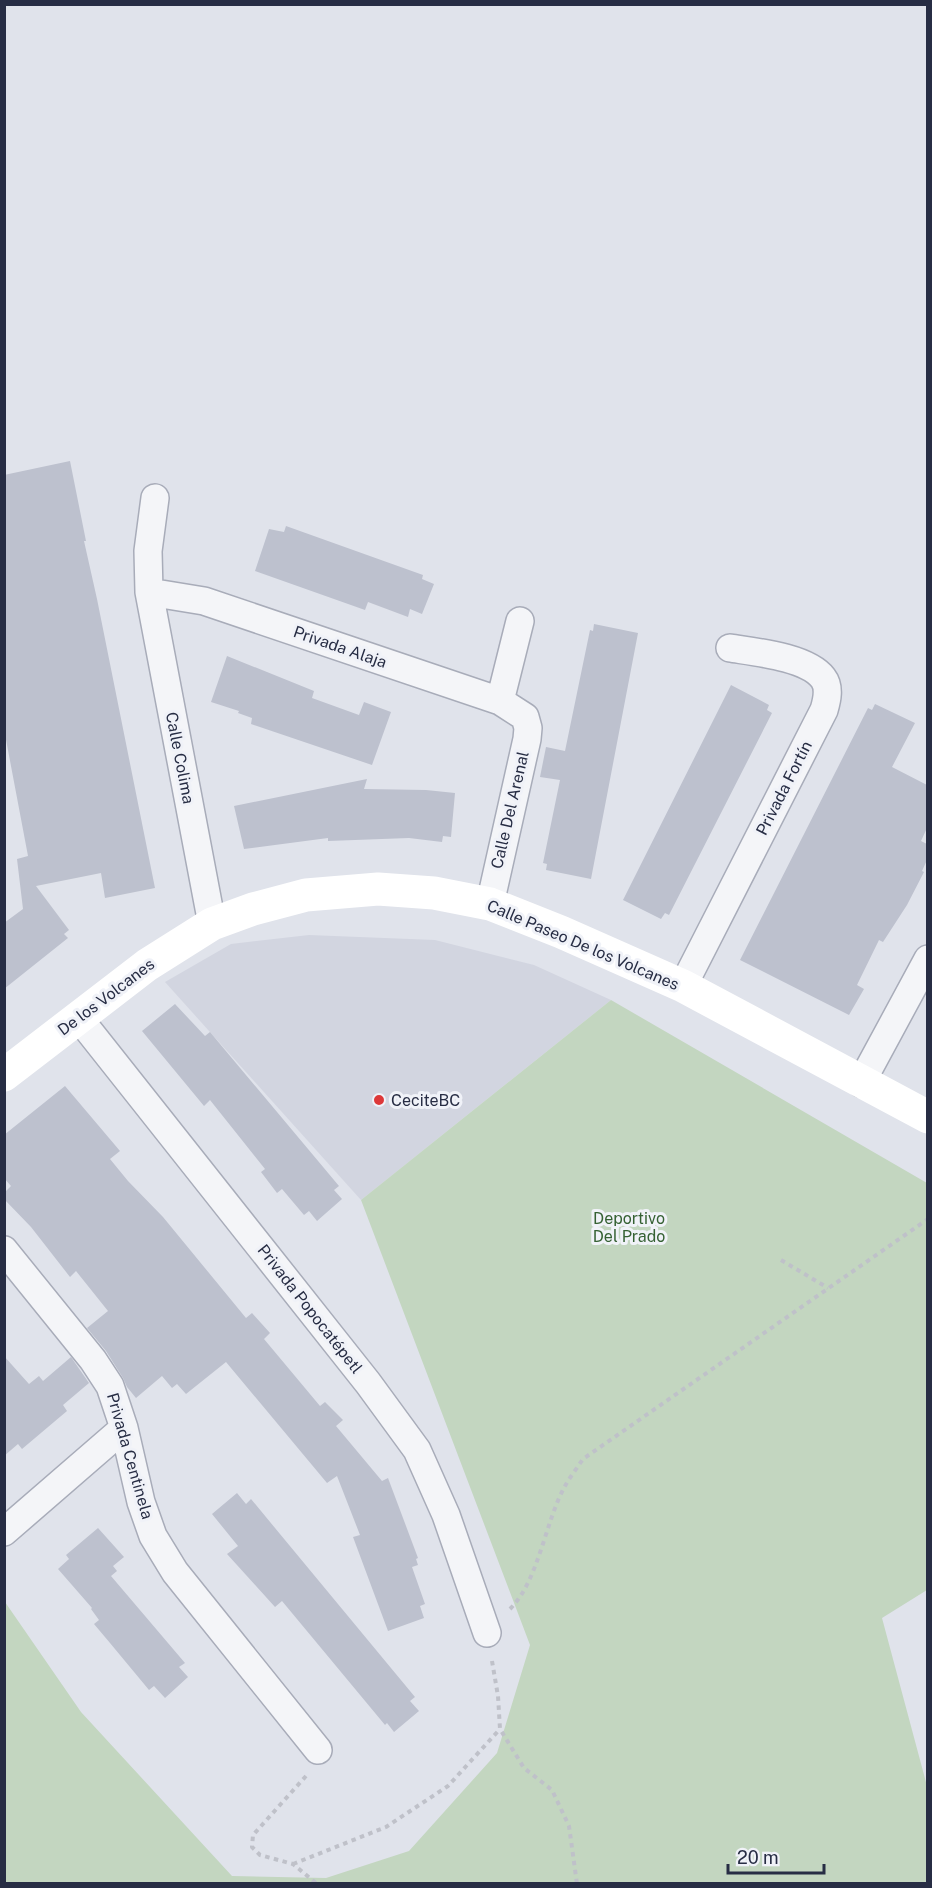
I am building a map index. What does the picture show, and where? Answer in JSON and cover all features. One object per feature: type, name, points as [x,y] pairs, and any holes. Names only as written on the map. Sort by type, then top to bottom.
[{"type":"street","name":"Calle Colima","points":[[155,498],[148,551],[150,592],[212,924]]},
{"type":"street","name":"Privada Alaja","points":[[150,592],[204,601],[500,701],[525,717]]},
{"type":"street","points":[[500,701],[520,621]]},
{"type":"street","name":"Privada Fortín","points":[[683,986],[824,710],[827,699],[828,688],[825,679],[794,659],[730,648]]},
{"type":"street","name":"Calle Del Arenal","points":[[490,904],[527,739],[528,728],[525,717]]},
{"type":"street","name":"Calle Paseo De los Volcanes","points":[[212,924],[253,909],[306,895],[378,889],[434,893],[490,904],[683,986],[927,1117]]},
{"type":"street","name":"De los Volcanes","points":[[4,1075],[147,965],[212,924]]},
{"type":"street","points":[[861,1083],[927,959]]},
{"type":"street","name":"Privada Popocatépetl","points":[[78,1017],[368,1383],[417,1450],[447,1515],[487,1633]]},
{"type":"street","name":"Privada Centinela","points":[[4,1250],[93,1360],[110,1386],[124,1428],[141,1502],[153,1536],[170,1563],[318,1750]]},
{"type":"street","points":[[4,1532],[124,1428]]},
{"type":"path","points":[[577,1884],[569,1826],[552,1790],[524,1768],[500,1730],[498,1696],[487,1633],[517,1603],[527,1585],[564,1487],[583,1459],[927,1219]]},
{"type":"path","points":[[781,1260],[828,1288]]},
{"type":"path","points":[[293,1864],[386,1827],[448,1786],[500,1730]]},
{"type":"path","points":[[317,1884],[293,1864],[260,1855],[252,1847],[253,1835],[319,1761],[318,1750]]},
{"type":"shaded area","name":"CeciteBC","points":[[309,935],[435,940],[534,965],[611,1000],[361,1200],[165,982],[231,944]]},
{"type":"green space","name":"Deportivo Del Prado","points":[[611,1000],[927,1183],[927,1590],[882,1618],[927,1786],[927,1883],[5,1883],[5,1602],[81,1712],[232,1876],[326,1878],[409,1851],[497,1753],[530,1645],[361,1200]]},
{"type":"building","points":[[70,461],[86,541],[84,541],[155,888],[105,898],[101,873],[36,886],[69,930],[64,934],[68,938],[4,989],[4,923],[23,909],[17,859],[28,856],[4,729],[4,475]]},
{"type":"building","points":[[286,526],[423,575],[422,579],[434,584],[422,614],[410,609],[408,617],[368,602],[365,610],[255,571],[269,529],[284,532]]},
{"type":"building","points":[[594,624],[638,633],[591,879],[546,870],[547,864],[543,863],[560,780],[540,777],[546,747],[565,751],[590,630],[593,631]]},
{"type":"building","points":[[227,656],[314,691],[312,698],[359,715],[364,702],[391,712],[372,765],[251,724],[252,718],[211,702]]},
{"type":"building","points":[[731,685],[769,705],[767,710],[772,713],[669,915],[665,913],[661,919],[623,900]]},
{"type":"building","points":[[875,704],[915,723],[892,767],[927,785],[927,828],[921,841],[927,844],[927,860],[922,871],[924,872],[907,905],[883,942],[879,940],[857,985],[864,989],[849,1015],[740,960],[868,708],[872,710]]},
{"type":"building","points":[[367,779],[364,789],[455,793],[451,837],[443,836],[442,842],[409,838],[328,841],[328,838],[244,849],[234,806]]},
{"type":"building","points":[[175,1004],[205,1036],[210,1032],[339,1186],[334,1190],[342,1199],[317,1221],[309,1211],[304,1215],[282,1189],[277,1193],[261,1172],[265,1169],[210,1100],[204,1106],[142,1031]]},
{"type":"building","points":[[65,1086],[120,1151],[110,1159],[128,1181],[163,1217],[246,1318],[252,1313],[270,1333],[264,1339],[320,1406],[325,1402],[343,1420],[336,1426],[382,1481],[388,1478],[418,1558],[416,1559],[418,1565],[412,1567],[425,1604],[420,1606],[424,1618],[388,1631],[353,1537],[360,1535],[337,1476],[327,1483],[226,1362],[186,1394],[177,1384],[172,1388],[162,1376],[136,1398],[106,1351],[87,1328],[108,1311],[76,1271],[70,1277],[31,1227],[4,1199],[4,1193],[11,1186],[4,1178],[4,1135]]},
{"type":"building","points":[[4,1356],[29,1384],[39,1376],[43,1381],[71,1357],[89,1383],[63,1405],[67,1411],[22,1449],[18,1444],[4,1456]]},
{"type":"building","points":[[237,1493],[246,1504],[251,1499],[415,1697],[410,1701],[419,1711],[394,1732],[387,1723],[385,1725],[282,1601],[275,1607],[227,1554],[238,1546],[212,1514]]},
{"type":"building","points":[[98,1528],[124,1557],[113,1566],[117,1571],[111,1576],[185,1663],[179,1667],[188,1677],[165,1698],[154,1686],[149,1690],[94,1624],[99,1620],[92,1608],[58,1569],[69,1559],[66,1555]]},
{"type":"place","name":"CeciteBC","points":[[379,1100]]}]
